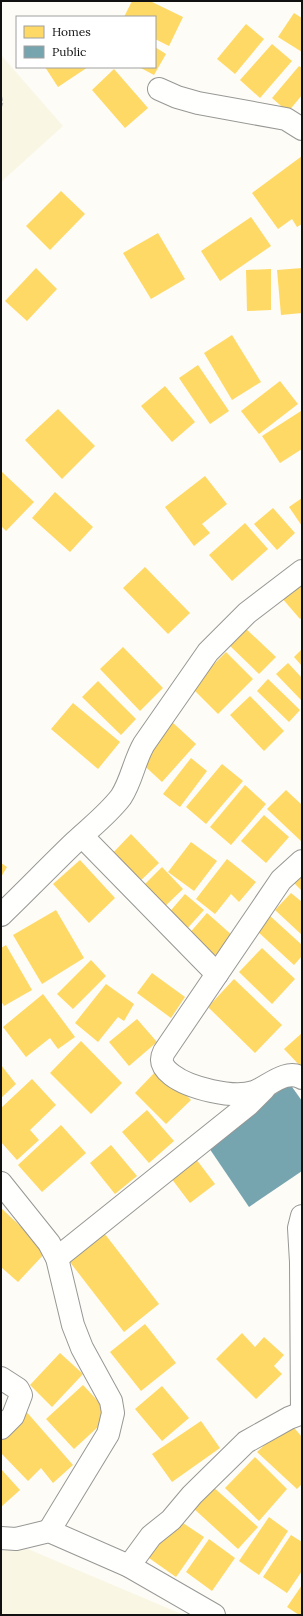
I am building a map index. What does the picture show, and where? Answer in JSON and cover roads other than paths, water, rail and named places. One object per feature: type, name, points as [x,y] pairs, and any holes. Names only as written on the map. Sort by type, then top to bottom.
[{"type":"street","points":[[160,89],[177,97],[198,103],[286,119],[302,129]]},
{"type":"street","points":[[1,915],[109,811],[121,796],[128,783],[137,756],[144,744],[208,652],[247,613],[302,571]]},
{"type":"street","points":[[82,836],[217,974]]},
{"type":"street","points":[[302,861],[281,880],[164,1052],[161,1061],[162,1065],[171,1075],[179,1080],[199,1088],[221,1093],[253,1093],[283,1077],[294,1076],[302,1078]]},
{"type":"street","points":[[57,1258],[248,1105],[267,1086]]},
{"type":"street","points":[[1,1183],[49,1243],[57,1258],[73,1325],[82,1348],[111,1400],[113,1413],[108,1434],[49,1531]]},
{"type":"street","points":[[129,1566],[151,1536],[171,1520],[192,1495],[246,1442],[289,1418],[302,1413],[301,1262],[299,1228],[302,1216]]},
{"type":"street","points":[[1,1378],[18,1389],[21,1395],[13,1416],[1,1428]]},
{"type":"street","points":[[1,1538],[16,1539],[49,1531],[129,1566],[214,1615]]}]
